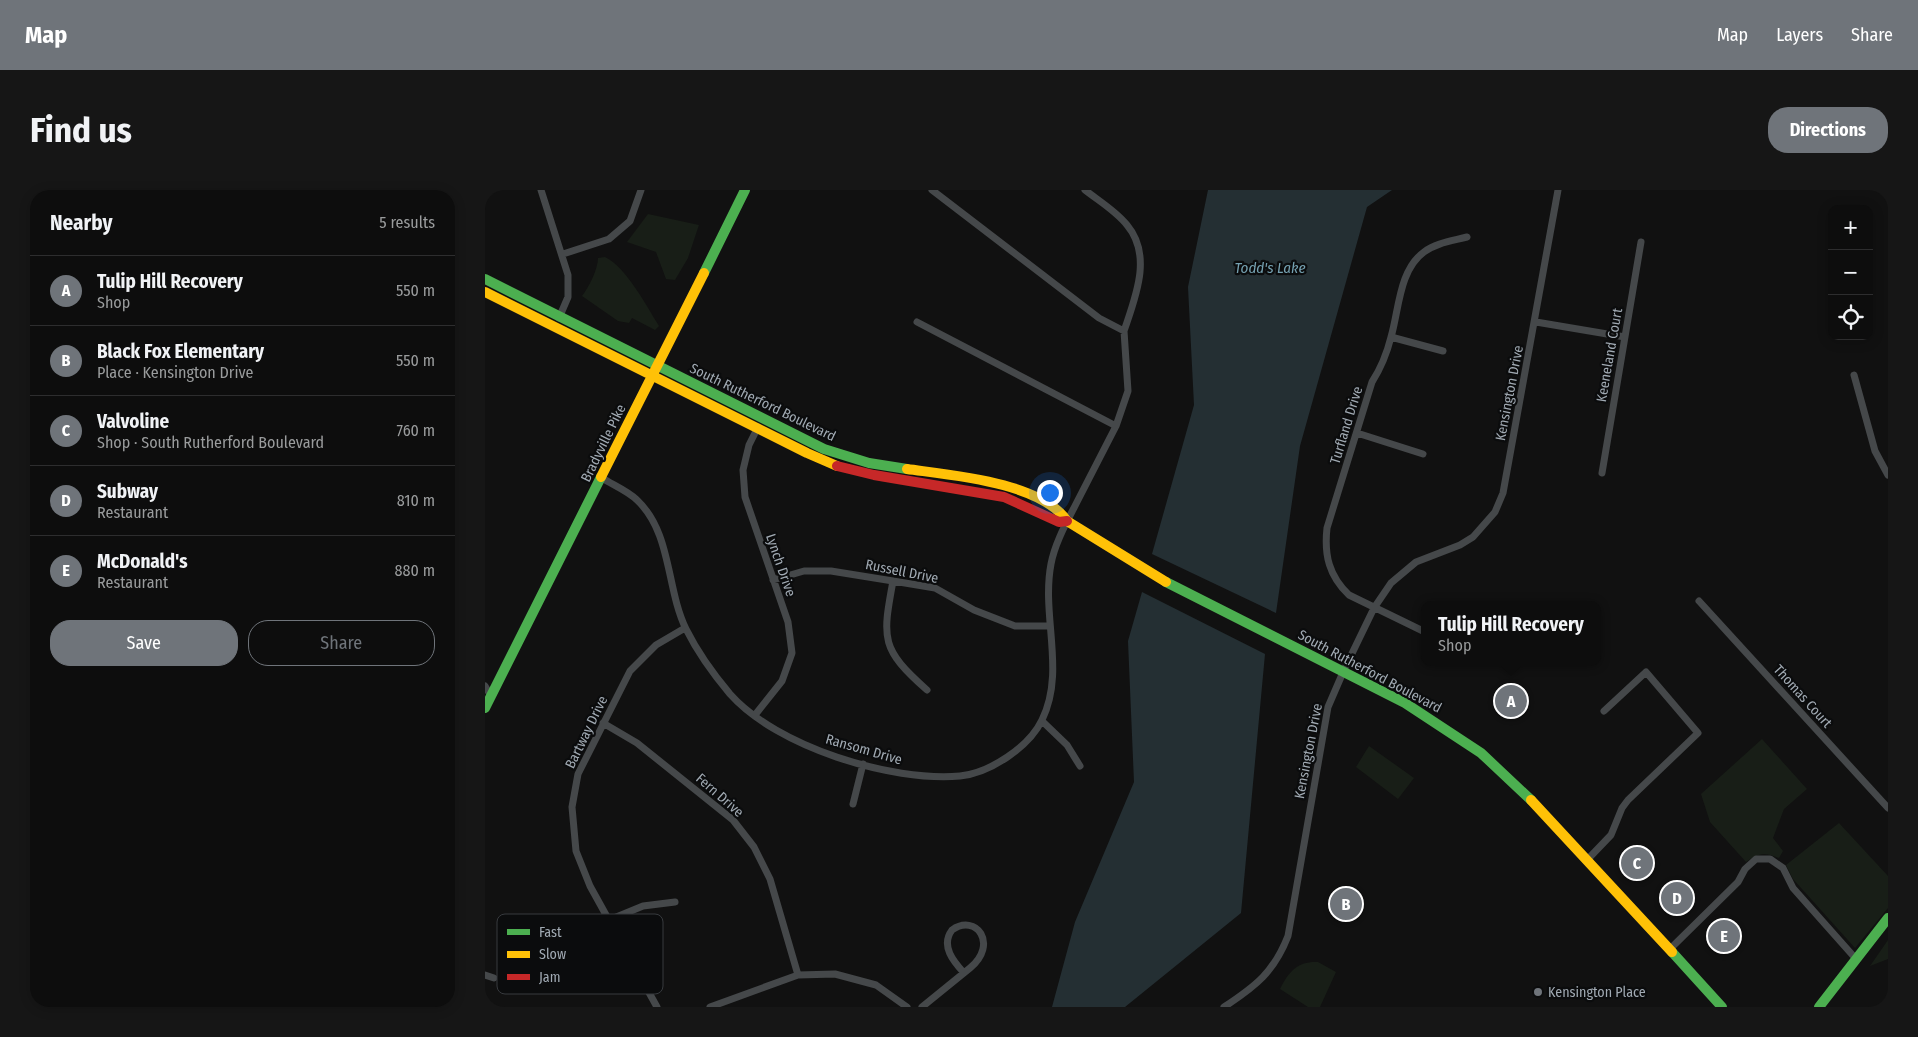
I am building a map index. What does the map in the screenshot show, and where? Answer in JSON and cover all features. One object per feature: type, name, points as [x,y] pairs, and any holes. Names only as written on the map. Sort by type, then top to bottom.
[{"type":"main road","name":"Bradyville Pike","points":[[485,708],[745,190]]},
{"type":"main road","name":"South Rutherford Boulevard","points":[[485,279],[823,448],[869,463],[989,480],[1024,492],[1061,512],[1067,521],[1165,581],[1405,703],[1481,753],[1543,810],[1722,1007]]},
{"type":"main road","name":"South Rutherford Boulevard","points":[[485,292],[757,428],[843,468],[995,495],[1059,522],[1067,521]]},
{"type":"main road","points":[[1819,1007],[1888,918]]},
{"type":"street","points":[[541,190],[563,254],[568,275],[568,297],[555,328]]},
{"type":"street","points":[[563,254],[609,238],[630,221],[641,190]]},
{"type":"street","points":[[932,190],[1099,318],[1124,331],[1140,280],[1141,262],[1137,243],[1127,225],[1085,190]]},
{"type":"street","name":"Kensington Drive","points":[[1224,1007],[1255,987],[1274,966],[1288,936],[1328,707],[1343,670],[1374,608],[1391,583],[1402,572],[1416,562],[1461,545],[1473,537],[1495,512],[1503,493],[1536,322],[1558,190]]},
{"type":"street","name":"Turfland Drive","points":[[1421,630],[1349,595],[1340,587],[1331,572],[1327,558],[1327,528],[1372,382],[1382,367],[1403,286],[1412,264],[1435,245],[1467,237]]},
{"type":"street","name":"Keeneland Court","points":[[1602,473],[1641,242]]},
{"type":"street","points":[[917,322],[1116,426]]},
{"type":"street","points":[[1536,322],[1625,337]]},
{"type":"street","name":"Ransom Drive","points":[[602,478],[637,499],[654,523],[664,550],[673,590],[685,628],[731,695],[755,715],[788,737],[829,754],[863,764],[921,776],[963,776],[1001,762],[1023,744],[1042,721],[1051,692],[1053,659],[1048,590],[1051,563],[1067,521],[1116,426],[1128,391],[1124,331]]},
{"type":"street","points":[[1391,337],[1443,351]]},
{"type":"street","points":[[1854,375],[1875,451],[1888,474]]},
{"type":"street","name":"Lynch Drive","points":[[755,715],[782,681],[792,654],[788,622],[745,497],[743,470],[749,445],[763,418]]},
{"type":"street","points":[[1357,433],[1423,454]]},
{"type":"street","name":"Russell Drive","points":[[773,580],[804,571],[831,571],[893,581],[935,588],[974,610],[1015,626],[1050,626]]},
{"type":"street","points":[[893,581],[886,619],[888,644],[901,668],[927,690]]},
{"type":"street","name":"Thomas Court","points":[[1699,602],[1888,808]]},
{"type":"street","name":"Bartway Drive","points":[[606,914],[590,886],[575,851],[572,807],[579,774],[630,671],[656,645],[685,628]]},
{"type":"street","points":[[1588,859],[1611,835],[1622,808],[1628,800],[1698,733],[1645,672],[1604,711]]},
{"type":"street","points":[[485,686],[491,696]]},
{"type":"street","points":[[1042,721],[1067,745],[1080,766]]},
{"type":"street","name":"Fern Drive","points":[[603,723],[637,743],[733,820],[755,847],[771,879],[799,975]]},
{"type":"street","points":[[853,804],[863,764]]},
{"type":"street","points":[[1670,949],[1738,882],[1745,868],[1756,859],[1770,859],[1783,868],[1793,888],[1856,959]]},
{"type":"street","points":[[624,914],[643,906],[675,902]]},
{"type":"street","points":[[922,1007],[964,973],[980,958],[985,945],[979,932],[963,925],[951,930],[947,942],[951,956],[964,973]]},
{"type":"street","points":[[710,1007],[799,975],[835,974],[876,985],[907,1007]]},
{"type":"street","points":[[485,975],[494,978]]},
{"type":"street","name":"Bartway Drive","points":[[650,994],[657,1007]]},
{"type":"shaded area","points":[[648,214],[699,225],[688,258],[675,280],[666,279],[656,252],[627,242]]},
{"type":"shaded area","points":[[605,257],[620,269],[635,287],[659,326],[655,330],[632,318],[629,323],[618,321],[582,296],[593,278],[598,258]]},
{"type":"shaded area","points":[[1762,739],[1807,789],[1784,809],[1773,838],[1783,851],[1779,858],[1762,854],[1746,862],[1710,822],[1701,794]]},
{"type":"shaded area","points":[[1369,746],[1414,778],[1398,799],[1356,767]]},
{"type":"shaded area","points":[[1839,823],[1888,876],[1888,908],[1855,948],[1793,879],[1786,865]]},
{"type":"shaded area","points":[[1888,940],[1888,959],[1870,966]]},
{"type":"shaded area","points":[[1318,962],[1336,972],[1320,1007],[1308,1007],[1280,989],[1295,968],[1305,963]]},
{"type":"water","name":"Todd's Lake","points":[[1208,190],[1392,190],[1367,207],[1300,446],[1276,613],[1152,554],[1194,405],[1188,287]]},
{"type":"water","points":[[1142,592],[1265,654],[1241,913],[1125,1007],[1052,1007],[1075,922],[1134,782],[1128,641]]},
{"type":"traffic: fast","points":[[704,273],[745,190]]},
{"type":"traffic: fast","points":[[485,279],[824,449],[869,463],[907,469]]},
{"type":"traffic: fast","points":[[485,708],[601,477]]},
{"type":"traffic: fast","points":[[1166,582],[1405,703],[1481,753],[1531,800]]},
{"type":"traffic: fast","points":[[1819,1007],[1888,918]]},
{"type":"traffic: fast","points":[[1672,952],[1722,1007]]},
{"type":"traffic: slow","points":[[601,477],[704,273]]},
{"type":"traffic: slow","points":[[485,292],[807,453],[837,466]]},
{"type":"traffic: slow","points":[[907,469],[970,478],[1016,489],[1037,497],[1054,508],[1067,521],[1166,582]]},
{"type":"traffic: slow","points":[[1531,800],[1672,952]]},
{"type":"traffic: jam","points":[[837,466],[874,475],[1004,497],[1059,522],[1067,521]]},
{"type":"place","name":"Tulip Hill Recovery","points":[[1511,701]]},
{"type":"place","name":"Valvoline","points":[[1637,863]]},
{"type":"place","name":"Subway","points":[[1677,898]]},
{"type":"place","name":"Black Fox Elementary","points":[[1346,904]]},
{"type":"place","name":"McDonald's","points":[[1724,936]]},
{"type":"place","name":"Kensington Place","points":[[1538,992]]}]
